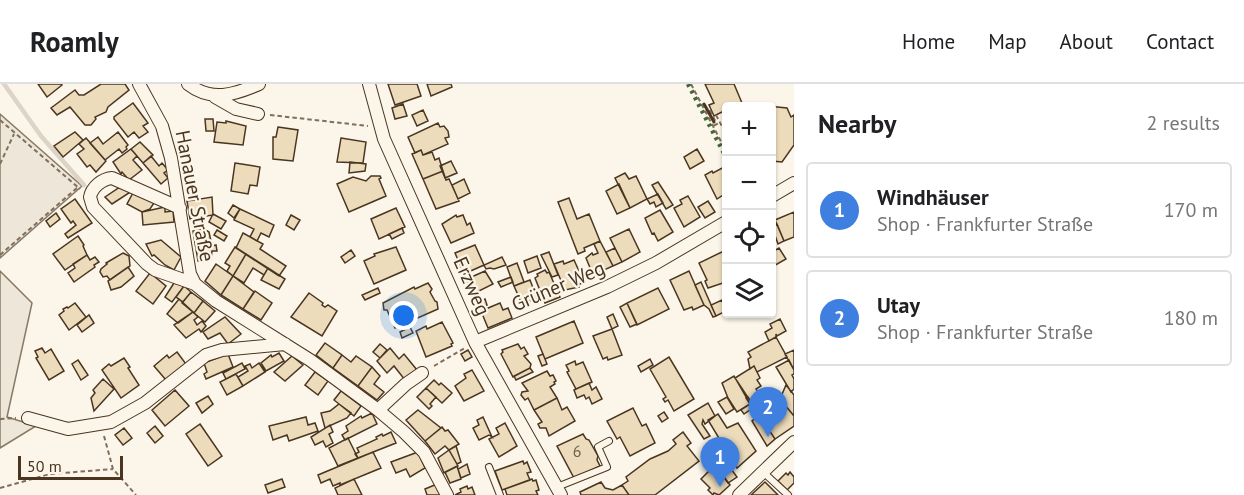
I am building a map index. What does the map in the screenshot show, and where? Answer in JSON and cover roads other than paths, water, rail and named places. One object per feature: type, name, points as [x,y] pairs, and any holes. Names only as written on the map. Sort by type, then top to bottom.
[{"type":"street","name":"Hanauer Straße","points":[[140,84],[162,126],[174,171],[190,274],[195,285],[234,314],[285,344],[378,410],[424,452],[447,495]]},
{"type":"street","points":[[188,84],[236,109],[258,114]]},
{"type":"street","points":[[214,96],[237,93],[260,84]]},
{"type":"street","name":"Erzweg","points":[[369,84],[381,128],[476,342],[558,491]]},
{"type":"street","points":[[180,208],[112,178],[95,187],[90,197],[93,207],[147,264],[155,270],[195,285]]},
{"type":"street","points":[[776,193],[794,183]]},
{"type":"street","name":"Grüner Weg","points":[[476,342],[608,287],[656,263],[722,224]]},
{"type":"street","points":[[28,418],[68,429],[115,421],[132,411],[206,355],[222,350],[285,344]]},
{"type":"street","points":[[378,410],[406,384],[422,373]]},
{"type":"street","points":[[739,495],[794,442]]},
{"type":"lane","points":[[558,491],[607,467],[598,447],[609,441]]},
{"type":"lane","points":[[489,467],[500,495]]},
{"type":"lane","points":[[763,472],[788,495]]},
{"type":"waterway","points":[[4,84],[41,136],[84,185]]},
{"type":"place","name":"Utay","points":[[768,437]]},
{"type":"place","name":"Windhäuser","points":[[720,487]]}]
